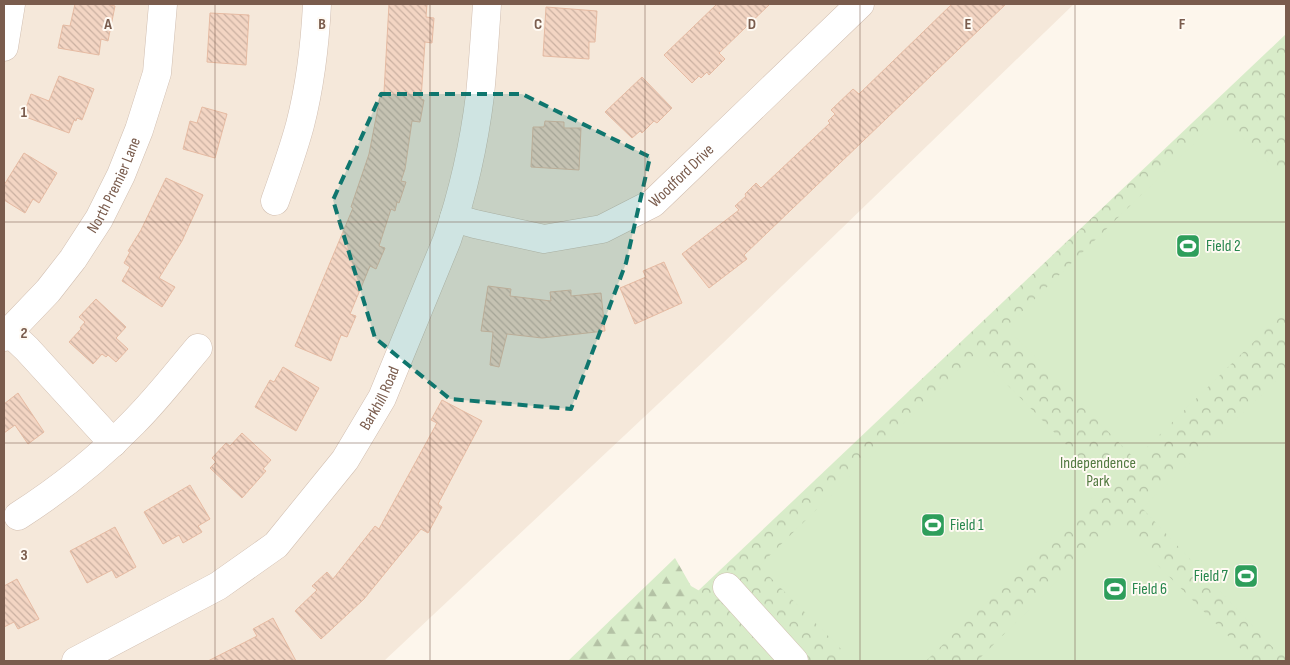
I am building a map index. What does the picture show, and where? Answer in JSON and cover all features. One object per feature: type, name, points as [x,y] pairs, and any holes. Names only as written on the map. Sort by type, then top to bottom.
[{"type":"street","name":"North Premier Lane","points":[[6,335],[48,292],[73,260],[99,219],[121,175],[156,73],[163,4]]},
{"type":"street","points":[[275,201],[291,157],[300,123],[315,38],[317,4]]},
{"type":"street","name":"Barkhill Road","points":[[76,661],[218,586],[276,545],[345,460],[382,398],[447,240],[454,218],[465,181],[479,96],[487,4]]},
{"type":"street","name":"Woodford Drive","points":[[454,218],[544,239],[602,229],[653,203],[860,4]]},
{"type":"street","points":[[6,335],[112,443]]},
{"type":"street","points":[[18,516],[42,501],[82,471],[112,443],[160,394],[198,348]]},
{"type":"street","points":[[727,586],[794,661]]},
{"type":"highlighted area","points":[[381,94],[522,94],[650,157],[626,263],[571,409],[450,399],[375,338],[333,200]]},
{"type":"shaded area","points":[[4,4],[1074,4],[722,344],[384,661],[4,661]]},
{"type":"green space","name":"Independence Park","points":[[1286,34],[1286,661],[624,661]]},
{"type":"green space","name":"Field 2","points":[[1222,116],[1286,181],[1286,310],[1135,459],[1006,327]]},
{"type":"green space","name":"Field 1","points":[[976,353],[1106,485],[926,661],[853,661],[759,566]]},
{"type":"green space","name":"Field 7","points":[[1286,372],[1286,645],[1278,653],[1142,508]]},
{"type":"green space","name":"Field 6","points":[[1116,523],[1247,655],[1241,661],[977,661]]},
{"type":"green space","points":[[675,558],[691,586],[731,609],[781,661],[568,661]]},
{"type":"building","points":[[75,4],[106,4],[115,6],[108,41],[101,39],[99,55],[58,48],[63,25],[70,26]]},
{"type":"building","points":[[389,4],[427,4],[426,17],[434,18],[432,43],[425,42],[421,99],[424,100],[420,122],[412,121],[405,169],[401,181],[406,182],[395,211],[391,209],[379,246],[385,248],[376,269],[370,266],[350,314],[356,316],[347,337],[341,335],[331,361],[295,346],[353,208],[351,207],[369,154],[381,92],[384,92]]},
{"type":"building","points":[[717,4],[770,4],[719,53],[725,59],[709,75],[707,72],[701,78],[699,76],[692,83],[664,55]]},
{"type":"building","points":[[952,4],[1006,4],[744,255],[747,259],[709,288],[682,254],[739,210],[735,206],[756,183],[761,188],[830,123],[828,121],[835,114],[831,110],[853,89],[859,94]]},
{"type":"building","points":[[546,7],[597,11],[595,42],[589,42],[589,59],[543,56]]},
{"type":"building","points":[[210,13],[249,15],[246,65],[207,62]]},
{"type":"building","points":[[59,76],[94,89],[82,120],[77,118],[76,121],[74,120],[69,133],[23,116],[31,94],[49,101]]},
{"type":"building","points":[[642,77],[672,108],[657,123],[654,121],[642,133],[640,131],[632,138],[605,112]]},
{"type":"building","points":[[202,107],[227,114],[215,158],[183,149],[190,121],[197,123]]},
{"type":"building","points":[[545,121],[564,122],[564,128],[581,128],[579,170],[531,167],[533,127],[544,127]]},
{"type":"building","points":[[24,153],[57,173],[39,203],[33,199],[25,213],[4,200],[4,185]]},
{"type":"building","points":[[166,178],[203,195],[182,241],[159,278],[175,287],[162,307],[122,281],[130,267],[124,263],[130,252],[128,251],[141,230]]},
{"type":"building","points":[[664,262],[682,303],[635,324],[620,288],[646,277],[643,271]]},
{"type":"building","points":[[488,286],[511,289],[510,296],[551,301],[550,292],[571,290],[571,296],[601,293],[605,331],[542,338],[507,334],[499,367],[490,365],[493,332],[481,331]]},
{"type":"building","points":[[96,299],[126,327],[116,338],[128,349],[116,362],[108,355],[106,357],[102,354],[93,364],[69,342],[85,322],[79,317]]},
{"type":"building","points":[[283,367],[319,388],[296,431],[255,407],[270,380],[274,382]]},
{"type":"building","points":[[18,393],[44,432],[28,444],[15,425],[4,433],[4,404]]},
{"type":"building","points":[[442,400],[482,421],[438,504],[442,507],[428,533],[421,529],[364,599],[321,639],[295,611],[317,590],[312,586],[327,572],[333,579],[375,526],[379,529],[437,423],[431,420]]},
{"type":"building","points":[[242,433],[271,460],[263,469],[266,471],[242,498],[210,468],[216,462],[212,458],[226,443],[230,446]]},
{"type":"building","points":[[190,485],[210,519],[198,526],[202,532],[183,543],[179,535],[163,544],[144,512]]},
{"type":"building","points":[[115,527],[136,567],[116,578],[112,570],[87,583],[70,551]]},
{"type":"building","points":[[17,579],[39,619],[18,629],[14,622],[4,627],[4,586]]},
{"type":"building","points":[[273,618],[296,661],[208,661],[257,636],[253,629]]},
{"type":"place","name":"Field 2","points":[[1188,246]]},
{"type":"place","name":"Field 1","points":[[933,525]]},
{"type":"place","name":"Field 7","points":[[1246,576]]},
{"type":"place","name":"Field 6","points":[[1115,589]]}]
